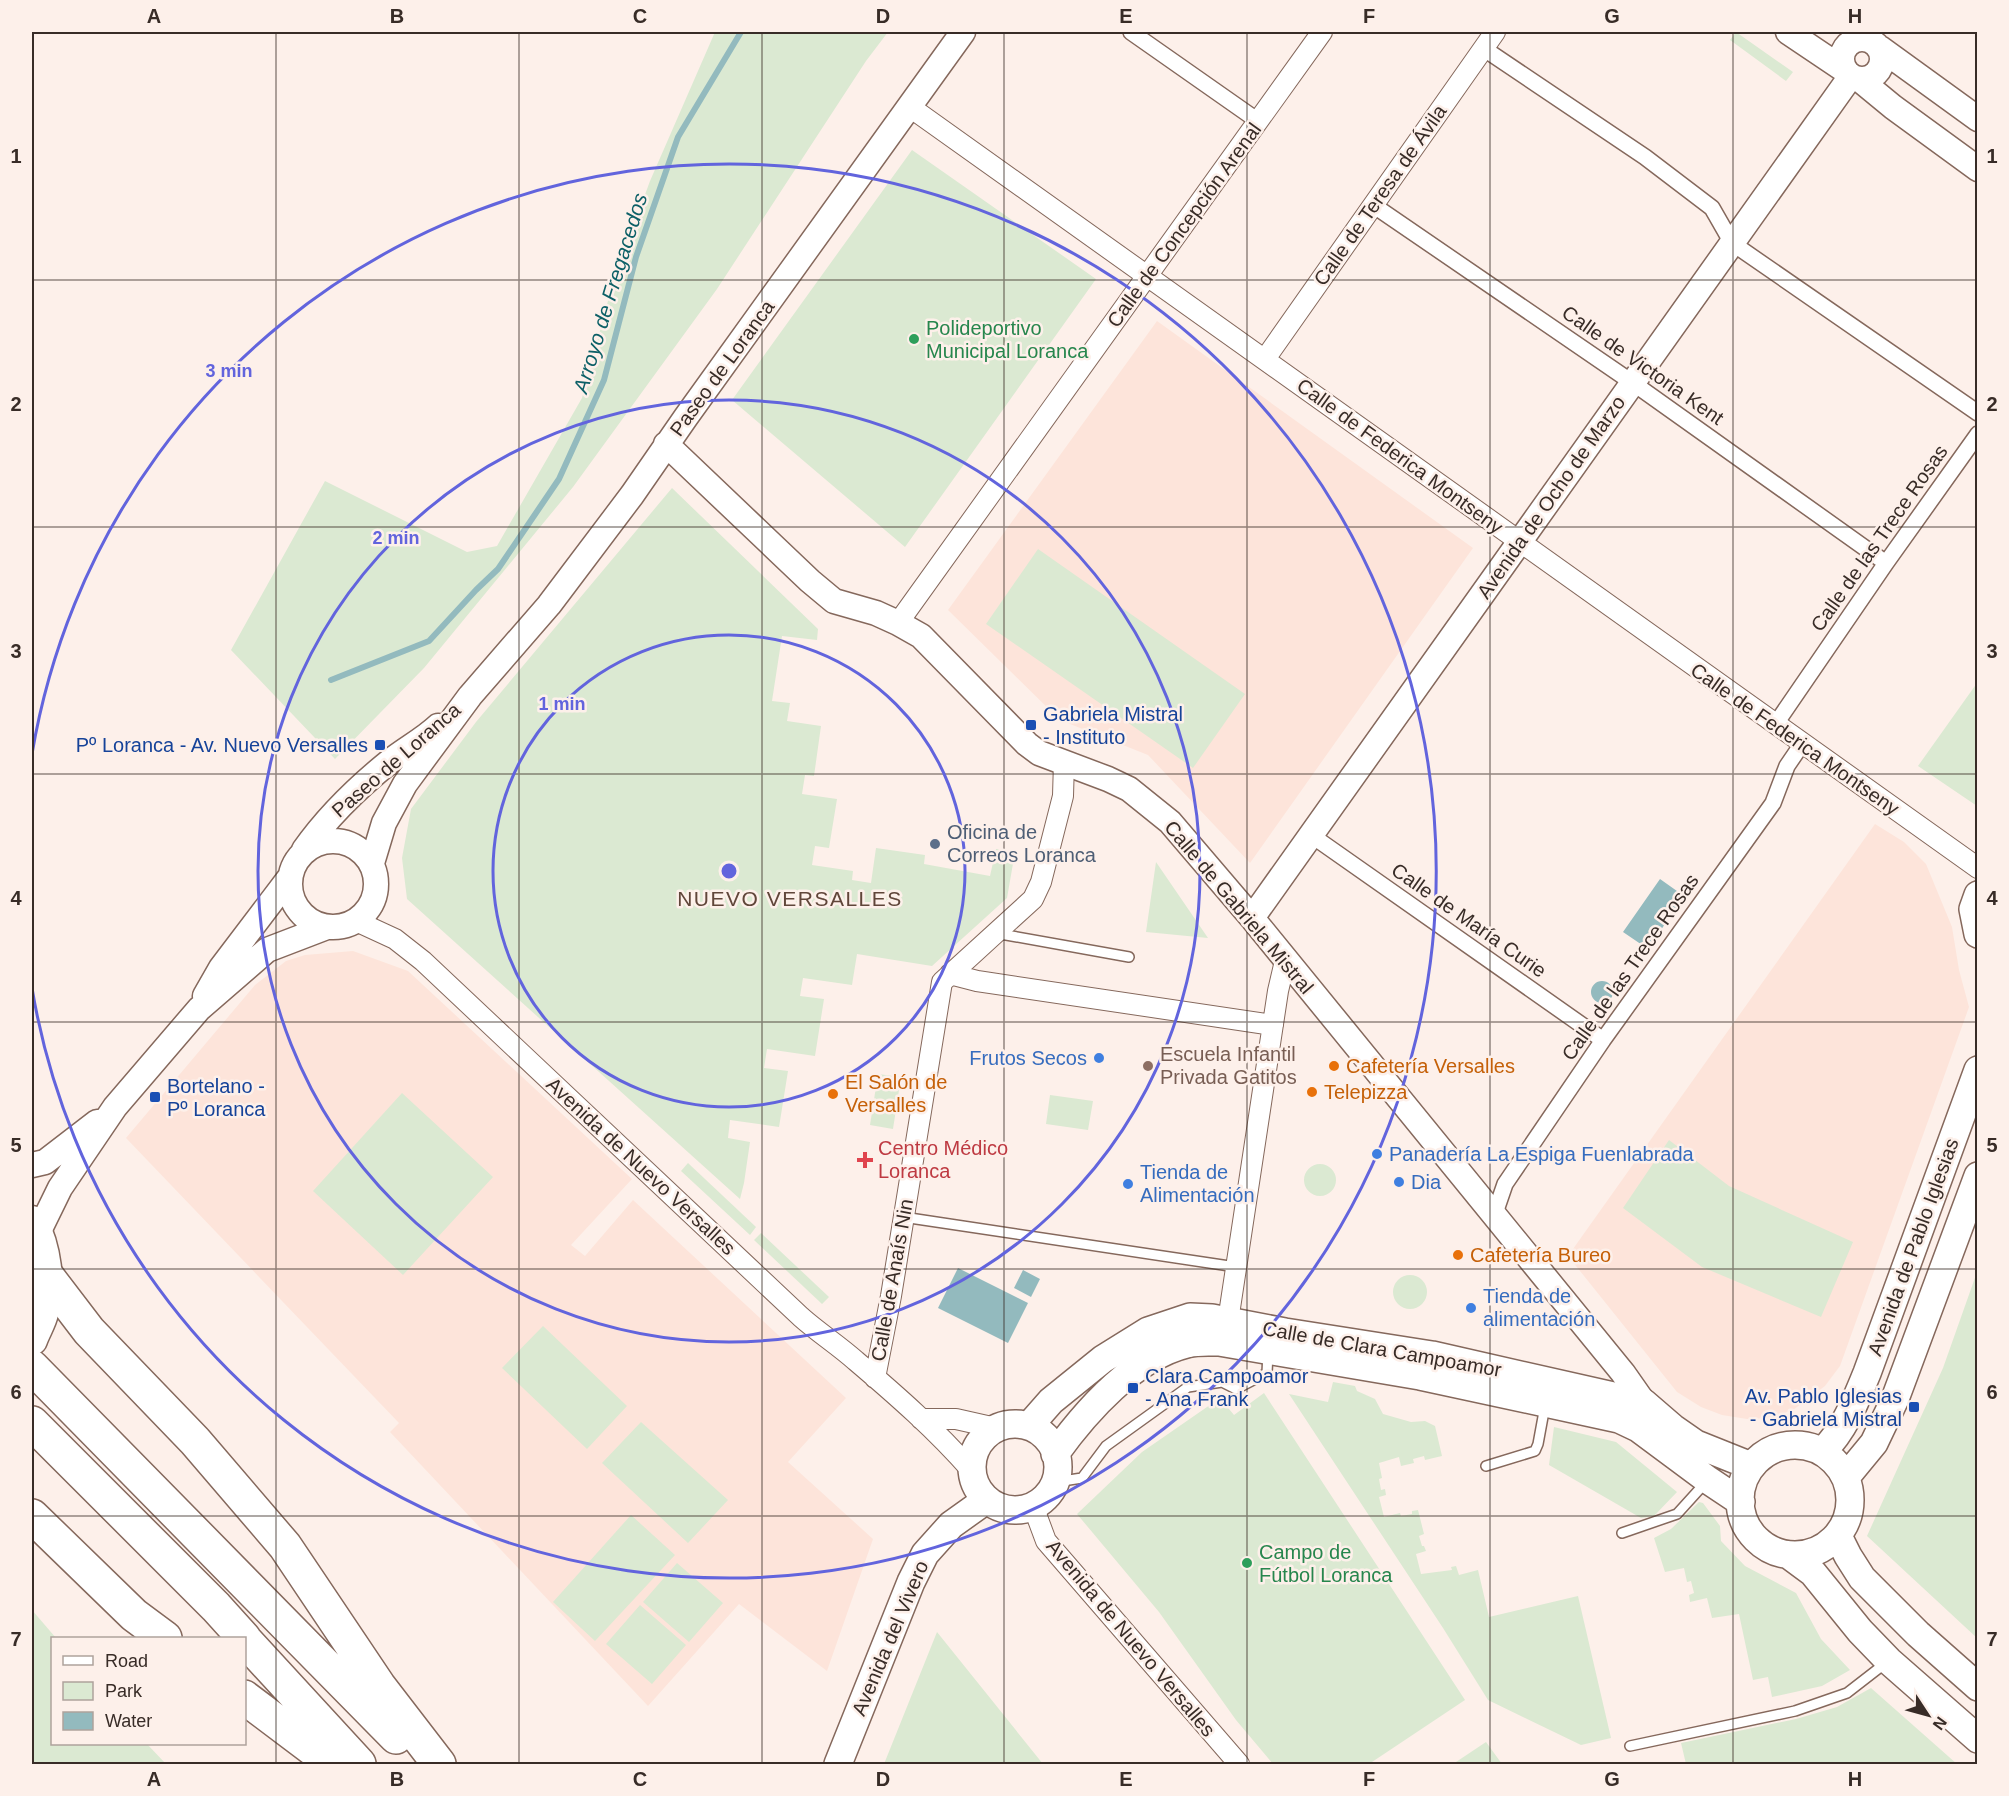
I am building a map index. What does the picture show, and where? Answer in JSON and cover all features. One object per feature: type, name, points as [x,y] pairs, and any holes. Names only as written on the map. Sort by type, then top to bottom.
[{"type":"highway","points":[[47,1276],[88,1331],[195,1441],[285,1546],[379,1686],[439,1764]]},
{"type":"highway","points":[[32,1367],[422,1764]]},
{"type":"highway","points":[[32,1423],[192,1583],[242,1637]]},
{"type":"highway","points":[[32,1516],[134,1615],[164,1637]]},
{"type":"highway","points":[[246,1641],[359,1764]]},
{"type":"highway","points":[[246,1699],[333,1764]]},
{"type":"main road","points":[[1977,895],[1973,909],[1977,934]]},
{"type":"main road","name":"Avenida de Pablo Iglesias","points":[[1823,1451],[1836,1438],[1847,1421],[1867,1373],[1977,1070]]},
{"type":"main road","name":"Avenida de Pablo Iglesias","points":[[1846,1477],[1874,1443],[1895,1399],[1977,1176]]},
{"type":"main road","points":[[35,1227],[47,1276],[37,1327]]},
{"type":"main road","name":"Calle de Clara Campoamor","points":[[1029,1426],[1051,1401],[1102,1359],[1148,1331],[1190,1317],[1432,1354],[1644,1402],[1673,1428],[1696,1444],[1751,1466]]},
{"type":"main road","name":"Calle de Clara Campoamor","points":[[1055,1454],[1084,1416],[1124,1378],[1158,1355],[1188,1343],[1219,1342],[1419,1376],[1619,1419],[1638,1428],[1741,1502]]},
{"type":"main road","points":[[1012,1424],[1029,1426],[1044,1435],[1054,1448],[1058,1465],[1056,1482],[1047,1497],[1033,1506],[1017,1511],[1000,1508],[986,1500],[975,1486],[971,1470],[974,1453],[982,1438],[996,1428],[1012,1424]]},
{"type":"main road","points":[[1791,1444],[1823,1451],[1832,1458],[1846,1477],[1850,1487],[1851,1507],[1838,1536],[1810,1555],[1790,1556],[1766,1549],[1752,1537],[1742,1521],[1741,1488],[1751,1466],[1771,1449],[1791,1444]]},
{"type":"main road","name":"Avenida del Vivero","points":[[838,1764],[911,1582],[925,1554],[951,1525],[986,1500]]},
{"type":"main road","points":[[1838,1536],[1862,1578],[1918,1634],[1977,1687]]},
{"type":"main road","points":[[1790,1556],[1813,1573],[1860,1631],[1889,1661],[1977,1739]]},
{"type":"street","name":"Paseo de Loranca","points":[[372,863],[384,823],[405,784],[470,696],[549,605],[632,495],[666,444],[963,32]]},
{"type":"street","points":[[1131,32],[1258,122]]},
{"type":"street","name":"Calle de Concepción Arenal","points":[[898,623],[1322,32]]},
{"type":"street","name":"Calle de Teresa de Ávila","points":[[1265,359],[1495,32]]},
{"type":"street","points":[[1788,32],[1852,76],[1977,169]]},
{"type":"street","points":[[1852,76],[1842,64],[1841,55],[1845,47],[1857,39],[1872,39],[1977,119]]},
{"type":"street","points":[[1852,76],[1872,76],[1878,70],[1882,62],[1872,39]]},
{"type":"street","points":[[1483,48],[1646,157],[1712,208],[1732,243],[1977,413]]},
{"type":"street","name":"Avenida de Ocho de Marzo","points":[[1252,918],[1852,76]]},
{"type":"street","name":"Calle de Federica Montseny","points":[[910,107],[1977,868]]},
{"type":"street","name":"Calle de Victoria Kent","points":[[1373,205],[1633,383],[1886,563]]},
{"type":"street","name":"Calle de las Trece Rosas","points":[[1775,725],[1977,434]]},
{"type":"street","name":"Calle de Gabriela Mistral","points":[[666,444],[834,601],[876,614],[921,636],[1026,744],[1039,753],[1129,789],[1170,822],[1252,918],[1623,1373],[1644,1402]]},
{"type":"street","name":"Paseo de Loranca","points":[[301,855],[324,822],[363,784],[429,734],[470,696]]},
{"type":"street","name":"Calle de las Trece Rosas","points":[[1494,1216],[1505,1184],[1603,1040],[1773,803],[1787,766],[1802,744]]},
{"type":"street","name":"Calle de Anaís Nin","points":[[875,1378],[942,982],[1033,899],[1041,882],[1063,796],[1064,762]]},
{"type":"street","name":"Calle de María Curie","points":[[1311,835],[1603,1040]]},
{"type":"street","points":[[35,1227],[115,1107],[199,1009],[267,950],[327,927],[342,926],[356,921],[364,915],[373,903],[377,888],[372,863],[353,845],[339,841],[313,845],[301,855],[290,877],[290,892],[300,912],[312,922],[327,927]]},
{"type":"street","points":[[199,1009],[220,968],[290,877]]},
{"type":"street","name":"Avenida de Nuevo Versalles","points":[[356,921],[394,939],[423,961],[801,1317],[855,1359],[955,1451],[971,1470]]},
{"type":"street","points":[[1228,1321],[1273,1025],[1285,961]]},
{"type":"street","points":[[950,974],[977,981],[1273,1025]]},
{"type":"street","points":[[32,1165],[45,1162],[115,1107]]},
{"type":"street","points":[[921,1419],[956,1419],[996,1428]]},
{"type":"street","name":"Avenida de Nuevo Versalles","points":[[1033,1506],[1046,1541],[1239,1764]]},
{"type":"lane","points":[[994,933],[1129,957]]},
{"type":"lane","points":[[903,1217],[1236,1267]]},
{"type":"lane","points":[[1056,1482],[1082,1478],[1106,1446],[1188,1387],[1222,1383],[1236,1389],[1267,1373],[1269,1350]]},
{"type":"lane","points":[[1486,1466],[1534,1451],[1538,1444],[1546,1403]]},
{"type":"lane","points":[[1622,1533],[1677,1514],[1708,1480]]},
{"type":"lane","points":[[1630,1746],[1795,1711],[1847,1692],[1889,1661]]},
{"type":"shaded area","points":[[1157,321],[1473,548],[1250,863],[1148,755],[1060,720],[948,610]]},
{"type":"shaded area","points":[[1875,824],[1904,842],[1926,864],[1952,927],[1959,970],[1969,1007],[1840,1366],[1825,1386],[1793,1410],[1769,1418],[1747,1419],[1722,1415],[1701,1407],[1677,1392],[1568,1256]]},
{"type":"shaded area","points":[[353,951],[408,971],[632,1179],[571,1245],[585,1256],[633,1200],[846,1398],[788,1462],[873,1539],[827,1671],[739,1604],[648,1706],[390,1432],[399,1423],[126,1138],[255,985],[286,961],[305,955]]},
{"type":"green space","points":[[715,32],[888,32],[866,61],[717,289],[573,487],[424,668],[335,759],[231,650],[325,481],[467,552],[497,546],[582,398],[613,282],[650,181]]},
{"type":"green space","points":[[1736,32],[1793,72],[1786,81],[1730,40]]},
{"type":"green space","name":"Polideportivo Municipal Loranca","points":[[912,150],[1096,279],[905,547],[732,400]]},
{"type":"green space","points":[[672,488],[818,629],[817,640],[782,636],[772,701],[790,703],[787,721],[821,726],[814,776],[805,775],[802,794],[837,799],[829,848],[815,846],[812,865],[853,871],[852,880],[871,883],[876,848],[925,855],[924,864],[990,876],[996,849],[1015,852],[1007,898],[932,966],[857,954],[852,985],[803,978],[800,996],[824,999],[815,1056],[767,1049],[764,1068],[788,1071],[779,1127],[730,1120],[728,1138],[750,1142],[740,1199],[407,899],[402,858],[411,809],[476,722]]},
{"type":"green space","points":[[1038,549],[1245,694],[1193,768],[986,624]]},
{"type":"green space","points":[[1977,683],[1977,806],[1918,766]]},
{"type":"green space","points":[[1156,862],[1208,938],[1146,932]]},
{"type":"green space","points":[[878,1074],[901,1077],[893,1129],[870,1125]]},
{"type":"green space","points":[[402,1093],[493,1177],[403,1275],[313,1191]]},
{"type":"green space","points":[[1050,1095],[1093,1101],[1088,1130],[1046,1124]]},
{"type":"green space","points":[[1669,1140],[1729,1186],[1853,1242],[1821,1317],[1702,1267],[1623,1208]]},
{"type":"green space","points":[[688,1163],[756,1227],[750,1235],[681,1171]]},
{"type":"green space","points":[[1320,1164],[1331,1169],[1336,1180],[1331,1191],[1320,1196],[1309,1191],[1304,1180],[1309,1169]]},
{"type":"green space","points":[[761,1233],[829,1297],[822,1304],[754,1240]]},
{"type":"green space","points":[[1977,1272],[1978,1638],[1867,1536],[1943,1368]]},
{"type":"green space","points":[[1410,1275],[1422,1280],[1427,1292],[1422,1304],[1410,1309],[1398,1304],[1393,1292],[1398,1280]]},
{"type":"green space","points":[[543,1326],[627,1406],[587,1449],[502,1368]]},
{"type":"green space","points":[[1333,1382],[1355,1386],[1357,1391],[1375,1399],[1383,1414],[1411,1422],[1425,1421],[1435,1426],[1442,1456],[1425,1460],[1424,1456],[1413,1459],[1414,1463],[1401,1466],[1399,1457],[1379,1463],[1382,1478],[1379,1479],[1381,1490],[1385,1489],[1386,1495],[1379,1497],[1384,1517],[1400,1513],[1401,1516],[1412,1514],[1412,1511],[1418,1510],[1424,1534],[1419,1536],[1426,1551],[1416,1554],[1421,1574],[1452,1570],[1451,1567],[1456,1566],[1459,1575],[1478,1570],[1489,1617],[1578,1596],[1611,1738],[1581,1745],[1488,1700],[1289,1394],[1328,1402]]},
{"type":"green space","name":"Campo de Fútbol Loranca","points":[[1264,1393],[1465,1700],[1369,1764],[1273,1764],[1236,1720],[1159,1612],[1077,1514],[1142,1452],[1220,1398],[1234,1415]]},
{"type":"green space","points":[[641,1422],[728,1500],[688,1543],[602,1463]]},
{"type":"green space","points":[[1554,1427],[1616,1442],[1677,1492],[1654,1516],[1641,1518],[1549,1465]]},
{"type":"green space","points":[[1699,1502],[1703,1503],[1720,1526],[1721,1541],[1745,1566],[1796,1593],[1821,1639],[1850,1670],[1822,1686],[1772,1697],[1768,1677],[1753,1680],[1739,1614],[1712,1618],[1707,1598],[1690,1602],[1689,1595],[1694,1593],[1691,1581],[1687,1582],[1684,1568],[1665,1572],[1654,1538],[1671,1529]]},
{"type":"green space","points":[[631,1515],[675,1555],[595,1641],[553,1602]]},
{"type":"green space","points":[[677,1563],[723,1603],[689,1642],[643,1602]]},
{"type":"green space","points":[[640,1605],[686,1645],[652,1684],[606,1644]]},
{"type":"green space","points":[[32,1610],[55,1637],[51,1637],[51,1745],[148,1745],[166,1764],[32,1764]]},
{"type":"green space","points":[[937,1632],[1043,1764],[884,1764]]},
{"type":"green space","points":[[1871,1688],[1957,1764],[1686,1764],[1681,1743],[1796,1719],[1837,1707]]},
{"type":"green space","points":[[1486,1742],[1502,1764],[1453,1764]]},
{"type":"water","points":[[1660,879],[1684,896],[1648,949],[1623,932]]},
{"type":"water","points":[[1602,981],[1610,984],[1613,992],[1610,1000],[1602,1003],[1594,1000],[1591,992],[1594,984]]},
{"type":"water","points":[[958,1268],[1028,1303],[1008,1343],[938,1308]]},
{"type":"water","points":[[1023,1270],[1040,1279],[1031,1297],[1014,1288]]},
{"type":"waterway","name":"Arroyo de Fregacedos","points":[[331,680],[429,641],[498,569],[559,479],[604,380],[636,257],[678,137],[741,32]]},
{"type":"place","name":"Polideportivo Municipal Loranca","points":[[914,339]]},
{"type":"place","name":"Gabriela Mistral - Instituto","points":[[1031,725]]},
{"type":"place","name":"Pº Loranca - Av. Nuevo Versalles","points":[[380,745]]},
{"type":"place","name":"Oficina de Correos Loranca","points":[[935,844]]},
{"type":"place","name":"Frutos Secos","points":[[1099,1058]]},
{"type":"place","name":"Escuela Infantil Privada Gatitos","points":[[1148,1066]]},
{"type":"place","name":"Cafetería Versalles","points":[[1334,1066]]},
{"type":"place","name":"Telepizza","points":[[1312,1092]]},
{"type":"place","name":"El Salón de Versalles","points":[[833,1094]]},
{"type":"place","name":"Bortelano - Pº Loranca","points":[[155,1097]]},
{"type":"place","name":"Panadería La Espiga Fuenlabrada","points":[[1377,1154]]},
{"type":"place","name":"Centro Médico Loranca","points":[[865,1160]]},
{"type":"place","name":"Dia","points":[[1399,1182]]},
{"type":"place","name":"Tienda de Alimentación","points":[[1128,1184]]},
{"type":"place","name":"Cafetería Bureo","points":[[1458,1255]]},
{"type":"place","name":"Tienda de alimentación","points":[[1471,1308]]},
{"type":"place","name":"Clara Campoamor - Ana Frank","points":[[1133,1388]]},
{"type":"place","name":"Av. Pablo Iglesias - Gabriela Mistral","points":[[1914,1407]]},
{"type":"place","name":"Campo de Fútbol Loranca","points":[[1247,1563]]},
{"type":"district","name":"NUEVO VERSALLES","points":[[790,898]]}]
